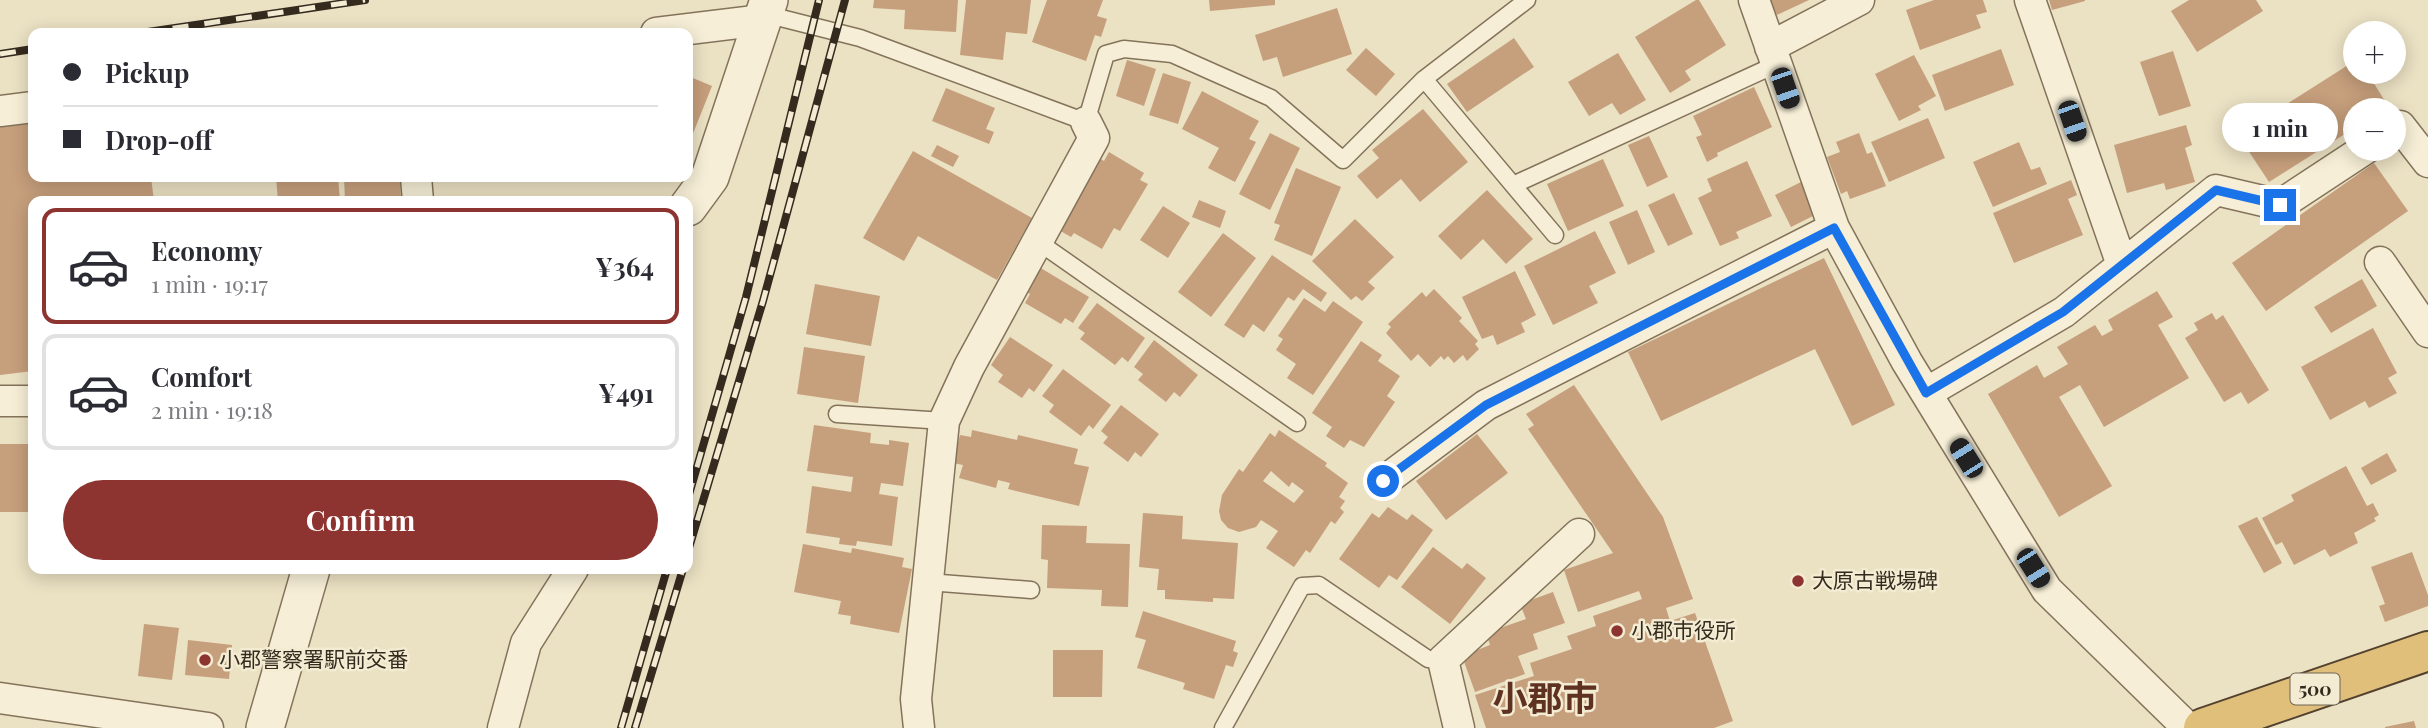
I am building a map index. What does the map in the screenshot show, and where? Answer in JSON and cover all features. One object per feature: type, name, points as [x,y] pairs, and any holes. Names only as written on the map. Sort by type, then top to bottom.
[{"type":"highway","name":"500","points":[[2203,728],[2428,651]]},
{"type":"street","points":[[1754,0],[1834,228],[1926,393],[2047,590],[2188,728]]},
{"type":"street","points":[[1774,56],[1859,0]]},
{"type":"street","points":[[2030,0],[2122,265]]},
{"type":"street","points":[[682,28],[766,12],[710,177],[693,200]]},
{"type":"street","points":[[0,111],[28,108]]},
{"type":"street","points":[[919,728],[916,699],[944,421],[969,367],[1094,138],[1086,122]]},
{"type":"street","points":[[2406,134],[2428,162]]},
{"type":"street","points":[[1926,393],[2063,312],[2216,190],[2280,205],[2347,161]]},
{"type":"street","points":[[1383,481],[1486,405],[1834,228]]},
{"type":"street","points":[[2380,262],[2419,298],[2428,332]]},
{"type":"street","points":[[0,401],[28,401]]},
{"type":"street","points":[[1459,728],[1443,660],[1579,534]]},
{"type":"street","points":[[265,728],[310,574]]},
{"type":"street","points":[[503,728],[526,643],[570,574]]},
{"type":"street","points":[[0,698],[208,728]]},
{"type":"lane","points":[[766,12],[860,38],[1086,122],[1106,54],[1124,49],[1172,54],[1271,98],[1343,160],[1424,79],[1527,0]]},
{"type":"lane","points":[[1513,185],[1774,56]]},
{"type":"lane","points":[[1424,79],[1555,235]]},
{"type":"lane","points":[[1037,241],[1297,423]]},
{"type":"lane","points":[[837,414],[944,421]]},
{"type":"lane","points":[[928,582],[1031,590]]},
{"type":"lane","points":[[1223,728],[1302,586],[1319,586],[1428,659],[1443,660]]},
{"type":"building","points":[[874,0],[958,0],[956,32],[904,29],[905,10],[873,8]]},
{"type":"building","points":[[966,0],[1031,0],[1027,34],[1006,32],[1003,60],[960,55]]},
{"type":"building","points":[[1047,0],[1103,0],[1097,16],[1107,19],[1101,37],[1095,35],[1086,61],[1032,42]]},
{"type":"building","points":[[1209,0],[1275,0],[1275,5],[1210,11]]},
{"type":"building","points":[[1699,0],[1726,45],[1685,71],[1691,80],[1670,93],[1635,37]]},
{"type":"building","points":[[1769,0],[1809,0],[1777,15]]},
{"type":"building","points":[[1934,0],[1983,0],[1987,12],[1976,15],[1981,28],[1920,50],[1906,10]]},
{"type":"building","points":[[2049,0],[2085,0],[2085,1],[2052,10]]},
{"type":"building","points":[[2189,0],[2256,0],[2263,11],[2197,52],[2171,11]]},
{"type":"building","points":[[1337,8],[1352,54],[1283,77],[1277,57],[1263,61],[1255,35]]},
{"type":"building","points":[[1514,38],[1534,67],[1467,112],[1447,84]]},
{"type":"building","points":[[1366,48],[1395,74],[1376,96],[1346,70]]},
{"type":"building","points":[[2001,49],[2014,85],[1945,111],[1932,75]]},
{"type":"building","points":[[2173,51],[2191,106],[2159,116],[2140,62]]},
{"type":"building","points":[[1618,53],[1646,100],[1620,115],[1612,103],[1589,116],[1568,82]]},
{"type":"building","points":[[1914,55],[1936,96],[1918,106],[1921,110],[1899,121],[1875,74]]},
{"type":"building","points":[[1127,60],[1156,69],[1144,106],[1116,96]]},
{"type":"building","points":[[2343,68],[2343,84],[2374,84],[2383,98],[2343,98],[2343,135],[2269,182],[2238,135]]},
{"type":"building","points":[[1163,73],[1191,82],[1178,124],[1149,115]]},
{"type":"building","points":[[693,78],[712,86],[693,134]]},
{"type":"building","points":[[1754,87],[1772,127],[1717,153],[1718,156],[1707,162],[1696,137],[1702,135],[1693,116]]},
{"type":"building","points":[[946,88],[995,108],[986,129],[994,132],[989,144],[932,121]]},
{"type":"building","points":[[1202,91],[1259,121],[1249,139],[1256,142],[1235,182],[1208,168],[1219,148],[1182,129]]},
{"type":"building","points":[[1423,109],[1468,162],[1420,202],[1401,179],[1377,199],[1357,176],[1379,158],[1372,150]]},
{"type":"building","points":[[1928,118],[1945,158],[1889,182],[1871,142]]},
{"type":"building","points":[[28,122],[28,182],[152,182],[153,196],[28,196],[28,372],[0,375],[0,126]]},
{"type":"building","points":[[2186,125],[2192,145],[2185,148],[2195,182],[2166,190],[2164,183],[2127,193],[2114,145]]},
{"type":"building","points":[[1270,133],[1300,148],[1270,210],[1239,194]]},
{"type":"building","points":[[1859,133],[1867,154],[1872,152],[1886,186],[1850,199],[1847,191],[1841,194],[1827,157],[1840,152],[1836,142]]},
{"type":"building","points":[[1649,136],[1668,177],[1647,187],[1628,145]]},
{"type":"building","points":[[2019,142],[2031,170],[2040,167],[2047,184],[1993,207],[1973,162]]},
{"type":"building","points":[[937,145],[959,156],[953,167],[931,156]]},
{"type":"building","points":[[913,151],[1032,218],[997,280],[918,236],[904,261],[863,238]]},
{"type":"building","points":[[1109,152],[1144,173],[1140,180],[1148,184],[1120,231],[1114,228],[1102,249],[1074,233],[1071,237],[1057,229],[1099,158],[1104,161]]},
{"type":"building","points":[[1603,159],[1624,206],[1568,231],[1547,184]]},
{"type":"building","points":[[1747,161],[1772,216],[1736,232],[1739,238],[1720,246],[1698,198],[1712,191],[1707,179]]},
{"type":"building","points":[[2374,163],[2408,211],[2266,311],[2232,263]]},
{"type":"building","points":[[1296,168],[1341,187],[1312,256],[1274,240],[1280,225],[1274,223]]},
{"type":"building","points":[[2071,180],[2077,195],[2068,199],[2083,235],[2014,263],[1993,213]]},
{"type":"building","points":[[276,182],[338,182],[340,196],[278,196]]},
{"type":"building","points":[[344,182],[400,182],[401,196],[345,196]]},
{"type":"building","points":[[1801,182],[1817,214],[1791,227],[1775,195]]},
{"type":"building","points":[[1487,190],[1533,239],[1506,264],[1483,239],[1461,260],[1438,236]]},
{"type":"building","points":[[1674,193],[1693,234],[1668,246],[1648,205]]},
{"type":"building","points":[[1199,200],[1226,211],[1220,228],[1192,217]]},
{"type":"building","points":[[1163,206],[1190,223],[1168,258],[1140,240]]},
{"type":"building","points":[[1637,210],[1655,252],[1628,265],[1609,222]]},
{"type":"building","points":[[1355,219],[1394,257],[1368,282],[1375,288],[1362,301],[1356,296],[1351,300],[1312,261]]},
{"type":"building","points":[[1595,231],[1616,273],[1589,286],[1598,303],[1553,325],[1524,266]]},
{"type":"building","points":[[1223,233],[1256,258],[1211,317],[1178,292]]},
{"type":"building","points":[[1272,255],[1327,293],[1321,302],[1303,289],[1294,301],[1288,297],[1264,332],[1253,324],[1244,338],[1224,325]]},
{"type":"building","points":[[1824,258],[1895,405],[1852,426],[1815,349],[1661,421],[1628,352]]},
{"type":"building","points":[[1039,267],[1089,297],[1073,323],[1065,318],[1061,324],[1025,303],[1030,294],[1025,291]]},
{"type":"building","points":[[1515,271],[1536,315],[1521,323],[1525,332],[1497,345],[1493,335],[1482,339],[1462,297]]},
{"type":"building","points":[[2362,279],[2377,306],[2331,333],[2314,307]]},
{"type":"building","points":[[815,284],[880,296],[871,346],[806,334]]},
{"type":"building","points":[[1434,289],[1462,318],[1459,321],[1478,341],[1475,344],[1479,349],[1467,361],[1463,355],[1454,363],[1448,356],[1444,360],[1441,356],[1430,367],[1418,354],[1411,361],[1386,333],[1391,327],[1388,324],[1422,292],[1426,297]]},
{"type":"building","points":[[2157,291],[2173,317],[2158,325],[2189,378],[2104,427],[2080,385],[2059,397],[2112,486],[2059,517],[1988,394],[2037,365],[2044,378],[2068,364],[2057,347],[2095,325],[2102,336],[2113,330],[2108,320]]},
{"type":"building","points":[[1304,298],[1325,312],[1333,301],[1363,322],[1313,395],[1287,378],[1296,364],[1276,350],[1283,339],[1278,336]]},
{"type":"building","points":[[1097,303],[1145,338],[1128,362],[1122,357],[1115,365],[1080,339],[1085,333],[1078,328]]},
{"type":"building","points":[[2212,313],[2216,320],[2223,315],[2269,390],[2248,404],[2241,392],[2224,402],[2185,338],[2198,330],[2194,323]]},
{"type":"building","points":[[2373,328],[2397,373],[2388,378],[2397,393],[2369,408],[2365,401],[2330,420],[2301,367]]},
{"type":"building","points":[[1010,337],[1053,365],[1034,392],[1029,388],[1022,398],[998,382],[1003,375],[991,365]]},
{"type":"building","points":[[1154,340],[1198,375],[1180,397],[1174,392],[1166,402],[1138,380],[1143,374],[1134,367]]},
{"type":"building","points":[[1361,341],[1382,355],[1378,361],[1400,376],[1387,396],[1395,402],[1364,447],[1350,440],[1344,448],[1326,436],[1332,427],[1312,413]]},
{"type":"building","points":[[804,347],[865,356],[858,403],[797,394]]},
{"type":"building","points":[[1063,369],[1111,405],[1093,429],[1089,425],[1081,436],[1049,412],[1054,405],[1042,396]]},
{"type":"building","points":[[1574,385],[1663,517],[1693,599],[1666,608],[1670,621],[1695,613],[1733,721],[1714,728],[1486,728],[1475,695],[1534,676],[1530,663],[1572,649],[1567,636],[1596,626],[1593,616],[1642,599],[1639,591],[1578,612],[1564,570],[1613,553],[1528,429],[1534,425],[1526,414]]},
{"type":"building","points":[[1121,405],[1159,434],[1141,457],[1135,452],[1128,462],[1103,443],[1108,437],[1101,431]]},
{"type":"building","points":[[814,425],[871,433],[870,443],[889,445],[889,440],[909,443],[903,486],[881,483],[879,494],[898,497],[892,546],[857,541],[856,546],[839,544],[840,538],[806,533],[812,486],[851,492],[853,477],[807,471]]},
{"type":"building","points":[[972,430],[1017,440],[1018,435],[1078,449],[1074,464],[1089,467],[1079,506],[1008,489],[1010,483],[998,480],[996,488],[959,478],[963,465],[953,463],[960,435],[971,437]]},
{"type":"building","points":[[1279,430],[1327,463],[1325,466],[1348,483],[1339,497],[1345,501],[1340,508],[1344,512],[1335,524],[1331,521],[1310,553],[1306,550],[1294,567],[1266,548],[1278,531],[1261,520],[1256,527],[1239,532],[1228,528],[1221,520],[1219,511],[1222,495],[1239,469],[1243,472],[1270,433],[1275,437]],"holes":[[[1271,471],[1289,487],[1292,482],[1304,491],[1294,503],[1263,481]]]},
{"type":"building","points":[[1477,434],[1508,473],[1446,520],[1416,481]]},
{"type":"building","points":[[0,444],[28,444],[28,512],[0,512]]},
{"type":"building","points":[[2387,453],[2397,471],[2371,485],[2361,468]]},
{"type":"building","points":[[2346,466],[2367,506],[2373,503],[2379,515],[2374,518],[2376,521],[2354,533],[2358,543],[2330,557],[2325,549],[2294,565],[2282,542],[2276,545],[2262,518],[2294,501],[2291,495]]},
{"type":"building","points":[[1388,507],[1407,520],[1412,514],[1433,530],[1397,580],[1389,575],[1379,588],[1339,559],[1372,513],[1379,518]]},
{"type":"building","points":[[1143,513],[1183,516],[1182,539],[1238,543],[1234,599],[1213,598],[1213,602],[1165,599],[1165,590],[1157,590],[1159,569],[1139,567]]},
{"type":"building","points":[[2257,517],[2282,563],[2264,573],[2238,526]]},
{"type":"building","points":[[1042,525],[1087,526],[1086,543],[1130,544],[1128,607],[1101,606],[1102,590],[1047,588],[1048,560],[1041,559]]},
{"type":"building","points":[[803,544],[851,553],[852,548],[904,558],[902,567],[912,569],[899,633],[850,624],[851,616],[838,614],[841,601],[794,592]]},
{"type":"building","points":[[1433,547],[1462,569],[1467,563],[1486,578],[1450,624],[1401,587]]},
{"type":"building","points":[[2412,552],[2428,595],[2428,606],[2385,622],[2379,606],[2385,604],[2371,567]]},
{"type":"building","points":[[1553,592],[1565,623],[1533,634],[1538,649],[1518,656],[1525,674],[1475,692],[1462,656],[1490,645],[1486,633],[1526,619],[1520,604]]},
{"type":"building","points":[[1143,611],[1236,641],[1233,651],[1238,653],[1233,667],[1226,665],[1214,699],[1183,689],[1185,683],[1137,668],[1146,640],[1135,637]]},
{"type":"building","points":[[144,624],[179,628],[172,680],[138,676]]},
{"type":"building","points":[[188,640],[232,645],[229,679],[185,675]]},
{"type":"building","points":[[1053,650],[1103,650],[1102,697],[1053,697]]},
{"type":"building","points":[[2414,721],[2416,728],[2385,728],[2385,727]]},
{"type":"railway","points":[[175,28],[365,0]]},
{"type":"railway","points":[[693,481],[746,297],[819,0]]},
{"type":"railway","points":[[693,534],[763,301],[845,0]]},
{"type":"railway","points":[[0,54],[28,50]]},
{"type":"railway","points":[[621,728],[666,574]]},
{"type":"railway","points":[[635,728],[681,574]]},
{"type":"place","name":"大原古戦場碑","points":[[1798,581]]},
{"type":"place","name":"小郡市役所","points":[[1617,631]]},
{"type":"place","name":"小郡警察署駅前交番","points":[[205,660]]},
{"type":"district","name":"小郡市","points":[[1545,699]]},
{"type":"route","points":[[1383,481],[1486,405],[1834,228],[1926,393],[2063,312],[2216,190],[2280,205]]}]
